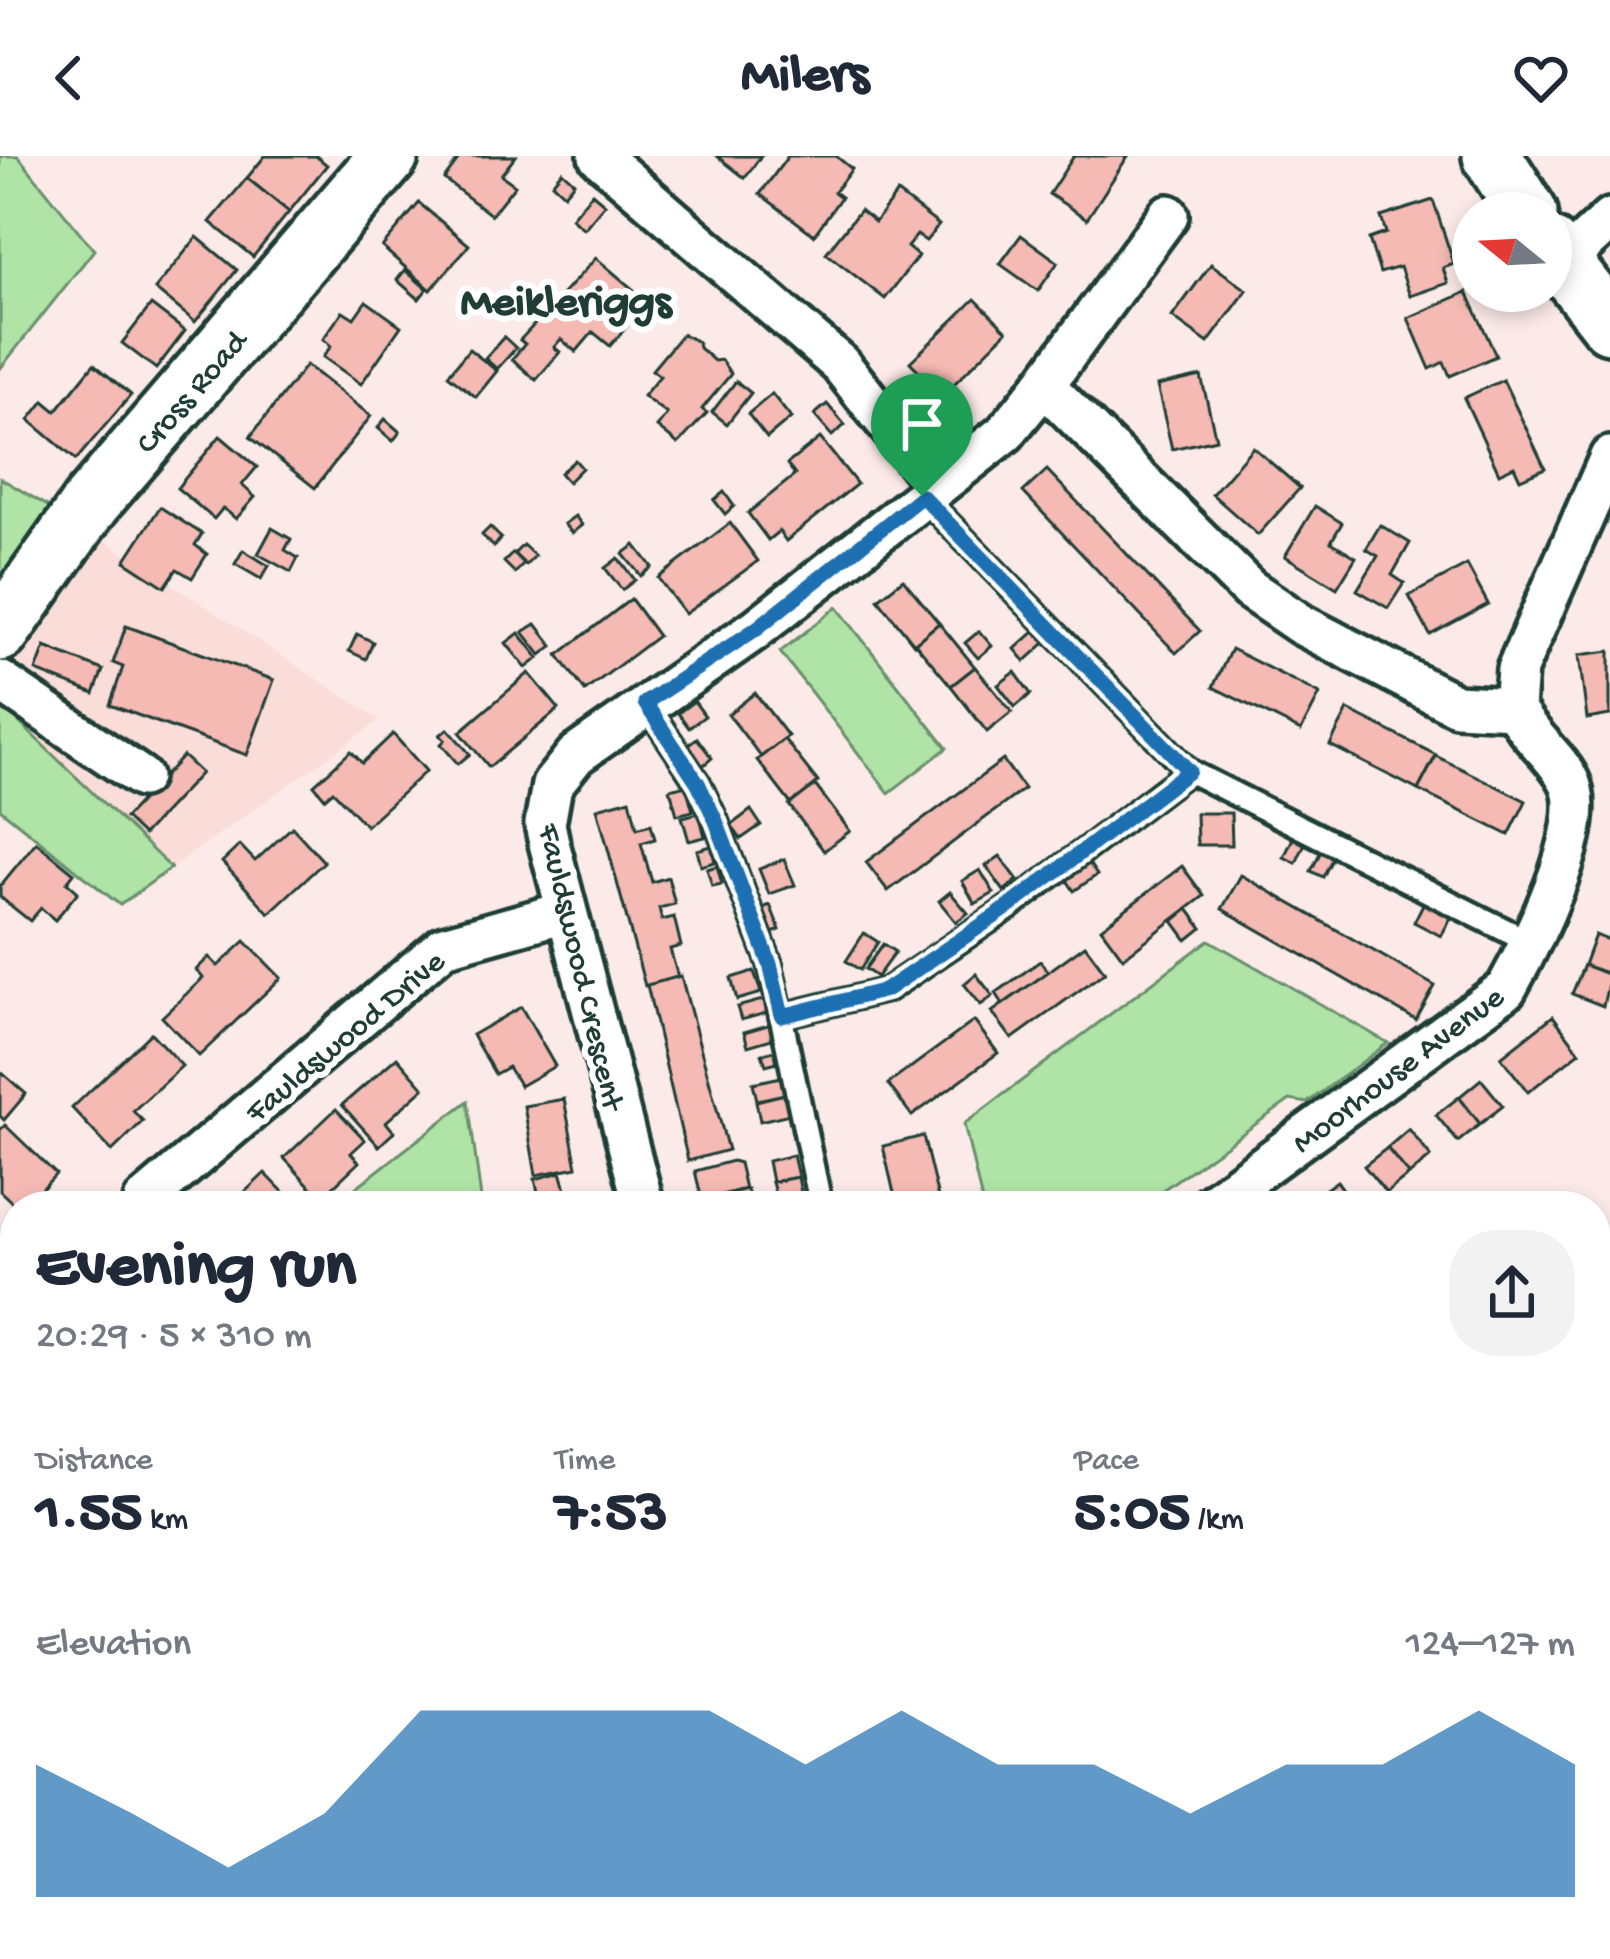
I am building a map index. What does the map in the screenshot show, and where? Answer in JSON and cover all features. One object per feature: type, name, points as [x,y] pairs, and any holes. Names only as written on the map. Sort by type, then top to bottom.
[{"type":"street","name":"Cross Road","points":[[0,632],[89,504],[389,156]]},
{"type":"street","points":[[599,156],[840,364],[929,490]]},
{"type":"street","points":[[1492,156],[1515,192]]},
{"type":"street","name":"Fauldswood Crescent","points":[[640,1191],[545,824],[552,785],[576,755],[756,629],[1005,433],[1168,214]]},
{"type":"street","points":[[1572,245],[1610,219]]},
{"type":"street","points":[[1572,276],[1610,324]]},
{"type":"street","points":[[1045,385],[1249,589],[1302,625],[1456,705],[1514,708],[1516,669],[1610,457]]},
{"type":"street","points":[[0,681],[141,777]]},
{"type":"street","name":"Moorhouse Avenue","points":[[1230,1191],[1506,989],[1531,943],[1574,824],[1571,784],[1526,732],[1514,708]]},
{"type":"street","name":"Fauldswood Drive","points":[[156,1191],[444,946],[566,913]]},
{"type":"lane","points":[[929,490],[1189,771],[1531,943]]},
{"type":"lane","points":[[645,703],[698,783],[770,964],[818,1191]]},
{"type":"lane","points":[[782,1016],[886,990],[1010,906],[1189,771]]},
{"type":"shaded area","points":[[93,533],[380,720],[171,868],[0,704],[0,677]]},
{"type":"green space","points":[[0,156],[18,156],[94,250],[0,369]]},
{"type":"green space","points":[[0,478],[63,515],[0,609]]},
{"type":"green space","points":[[837,607],[947,748],[889,793],[780,652]]},
{"type":"green space","points":[[0,704],[171,868],[120,905],[0,809]]},
{"type":"green space","points":[[1209,940],[1388,1043],[1307,1103],[1290,1100],[1161,1191],[980,1191],[964,1124]]},
{"type":"green space","points":[[468,1101],[480,1191],[351,1191]]},
{"type":"building","points":[[265,156],[316,156],[327,165],[289,212],[247,178]]},
{"type":"building","points":[[461,156],[516,156],[501,175],[515,185],[491,215],[444,179]]},
{"type":"building","points":[[717,156],[761,156],[745,178]]},
{"type":"building","points":[[788,156],[836,156],[852,169],[834,192],[841,197],[814,235],[760,194]]},
{"type":"building","points":[[1074,156],[1128,156],[1087,219],[1049,194]]},
{"type":"building","points":[[562,171],[574,182],[564,194],[552,183]]},
{"type":"building","points":[[247,178],[289,212],[253,257],[210,222]]},
{"type":"building","points":[[592,193],[605,204],[584,229],[571,218]]},
{"type":"building","points":[[897,193],[939,225],[926,241],[917,235],[907,247],[918,256],[885,299],[826,253],[860,210],[875,222]]},
{"type":"building","points":[[1433,200],[1452,258],[1452,265],[1443,268],[1448,283],[1410,296],[1400,267],[1380,273],[1369,239],[1386,233],[1381,217]]},
{"type":"building","points":[[419,203],[469,245],[431,290],[382,247]]},
{"type":"building","points":[[1021,235],[1058,262],[1038,291],[1000,264]]},
{"type":"building","points":[[197,237],[237,270],[195,322],[155,289]]},
{"type":"building","points":[[596,258],[648,302],[610,346],[593,332],[576,352],[561,339],[554,347],[560,352],[536,380],[512,359],[525,344],[520,340]]},
{"type":"building","points":[[1211,264],[1247,290],[1208,343],[1172,317]]},
{"type":"building","points":[[405,270],[427,289],[419,299],[397,280]]},
{"type":"building","points":[[975,299],[1007,331],[943,395],[910,362]]},
{"type":"building","points":[[1452,299],[1452,312],[1476,312],[1496,356],[1450,376],[1444,362],[1430,369],[1408,318]]},
{"type":"building","points":[[366,301],[401,326],[361,384],[323,357],[331,346],[323,339],[343,311],[354,318]]},
{"type":"building","points":[[151,305],[185,331],[156,369],[122,343]]},
{"type":"building","points":[[682,334],[698,342],[714,361],[721,360],[731,374],[702,409],[707,413],[678,444],[657,427],[667,414],[643,396],[660,376],[652,370]]},
{"type":"building","points":[[504,337],[516,348],[497,369],[485,358]]},
{"type":"building","points":[[469,349],[497,371],[476,397],[448,375]]},
{"type":"building","points":[[94,364],[131,395],[76,460],[29,420],[44,401],[56,411]]},
{"type":"building","points":[[306,365],[371,416],[315,488],[250,437]]},
{"type":"building","points":[[1201,376],[1216,439],[1172,449],[1157,386]]},
{"type":"building","points":[[1503,380],[1545,468],[1520,479],[1514,466],[1499,473],[1464,398]]},
{"type":"building","points":[[736,381],[751,393],[727,424],[712,412]]},
{"type":"building","points":[[772,394],[791,418],[767,438],[748,414]]},
{"type":"building","points":[[827,404],[845,425],[832,436],[814,415]]},
{"type":"building","points":[[385,419],[400,432],[393,441],[378,428]]},
{"type":"building","points":[[220,436],[257,467],[242,485],[255,497],[236,519],[223,508],[214,519],[177,488]]},
{"type":"building","points":[[820,438],[857,484],[786,541],[779,531],[768,540],[748,513],[795,475],[787,464]]},
{"type":"building","points":[[1253,447],[1300,488],[1258,535],[1212,494]]},
{"type":"building","points":[[575,460],[582,468],[568,482],[560,473]]},
{"type":"building","points":[[1047,470],[1200,631],[1176,653],[1023,492]]},
{"type":"building","points":[[724,492],[734,506],[725,514],[714,500]]},
{"type":"building","points":[[1315,506],[1342,523],[1331,542],[1356,557],[1337,588],[1285,556]]},
{"type":"building","points":[[160,507],[202,534],[195,545],[207,554],[192,578],[177,569],[165,587],[125,561]]},
{"type":"building","points":[[575,516],[582,525],[572,533],[564,524]]},
{"type":"building","points":[[730,523],[758,561],[685,614],[658,578]]},
{"type":"building","points":[[1380,525],[1410,543],[1392,575],[1404,583],[1388,608],[1357,590],[1378,556],[1366,549]]},
{"type":"building","points":[[490,527],[501,538],[494,547],[482,535]]},
{"type":"building","points":[[272,528],[291,539],[285,550],[298,558],[291,572],[258,554]]},
{"type":"building","points":[[523,545],[535,556],[526,565],[514,554]]},
{"type":"building","points":[[635,545],[652,567],[641,576],[623,554]]},
{"type":"building","points":[[243,550],[269,566],[261,579],[235,564]]},
{"type":"building","points":[[513,553],[524,564],[515,573],[504,562]]},
{"type":"building","points":[[618,558],[635,580],[622,590],[605,568]]},
{"type":"building","points":[[1467,565],[1488,604],[1430,635],[1409,596]]},
{"type":"building","points":[[903,579],[939,623],[914,644],[878,599]]},
{"type":"building","points":[[631,599],[658,636],[585,691],[558,655]]},
{"type":"building","points":[[939,623],[975,667],[951,686],[915,643]]},
{"type":"building","points":[[536,624],[553,646],[541,655],[523,632]]},
{"type":"building","points":[[126,626],[274,680],[247,755],[110,705],[123,667],[113,663]]},
{"type":"building","points":[[979,631],[992,646],[978,658],[965,643]]},
{"type":"building","points":[[1035,631],[1045,643],[1025,661],[1015,649]]},
{"type":"building","points":[[519,633],[539,658],[526,668],[506,643]]},
{"type":"building","points":[[357,634],[373,642],[366,659],[349,651]]},
{"type":"building","points":[[45,647],[103,670],[94,694],[36,671]]},
{"type":"building","points":[[1231,649],[1320,694],[1301,731],[1213,687]]},
{"type":"building","points":[[1610,651],[1610,715],[1587,719],[1579,655]]},
{"type":"building","points":[[975,667],[1012,712],[987,732],[951,686]]},
{"type":"building","points":[[1015,672],[1031,694],[1015,707],[998,685]]},
{"type":"building","points":[[529,673],[559,709],[489,767],[460,732]]},
{"type":"building","points":[[755,693],[788,736],[761,757],[728,714]]},
{"type":"building","points":[[694,701],[705,716],[689,728],[678,713]]},
{"type":"building","points":[[1348,710],[1436,755],[1418,790],[1330,745]]},
{"type":"building","points":[[448,729],[470,754],[458,764],[441,744],[445,740],[440,735]]},
{"type":"building","points":[[393,734],[426,771],[366,826],[333,791],[325,798],[314,785],[351,751],[362,763]]},
{"type":"building","points":[[697,738],[712,758],[699,769],[683,749]]},
{"type":"building","points":[[784,739],[818,782],[791,804],[757,760]]},
{"type":"building","points":[[183,756],[201,773],[143,835],[125,818]]},
{"type":"building","points":[[1436,756],[1526,801],[1509,835],[1418,790]]},
{"type":"building","points":[[1003,760],[1024,789],[888,891],[866,862]]},
{"type":"building","points":[[686,785],[693,811],[677,815],[670,789]]},
{"type":"building","points":[[815,785],[850,831],[824,851],[789,805]]},
{"type":"building","points":[[630,799],[637,828],[651,824],[655,839],[641,843],[652,882],[668,877],[675,904],[659,908],[662,920],[674,917],[681,946],[670,949],[678,977],[645,986],[597,808]]},
{"type":"building","points":[[751,810],[761,825],[741,839],[731,825]]},
{"type":"building","points":[[699,813],[705,837],[689,841],[682,817]]},
{"type":"building","points":[[1196,813],[1231,813],[1232,845],[1197,845]]},
{"type":"building","points":[[292,827],[324,862],[269,913],[222,862],[240,845],[255,861]]},
{"type":"building","points":[[1295,834],[1307,839],[1296,863],[1284,857]]},
{"type":"building","points":[[36,842],[74,873],[67,882],[78,892],[55,920],[41,908],[30,921],[0,897],[0,886]]},
{"type":"building","points":[[711,846],[715,862],[701,866],[697,850]]},
{"type":"building","points":[[1321,851],[1333,857],[1323,877],[1311,871]]},
{"type":"building","points":[[1000,856],[1018,880],[1004,891],[986,866]]},
{"type":"building","points":[[784,859],[795,885],[769,894],[759,869]]},
{"type":"building","points":[[1086,859],[1097,875],[1074,891],[1063,874]]},
{"type":"building","points":[[717,866],[722,884],[712,886],[707,869]]},
{"type":"building","points":[[1182,866],[1204,896],[1123,958],[1101,928]]},
{"type":"building","points":[[980,870],[994,893],[975,904],[962,881]]},
{"type":"building","points":[[1241,875],[1435,986],[1416,1020],[1222,909]]},
{"type":"building","points":[[950,892],[968,913],[956,922],[939,901]]},
{"type":"building","points":[[1424,902],[1452,916],[1441,936],[1414,922]]},
{"type":"building","points":[[770,905],[780,930],[768,935],[758,910]]},
{"type":"building","points":[[1188,909],[1202,928],[1187,940],[1173,921]]},
{"type":"building","points":[[864,933],[878,942],[860,970],[846,961]]},
{"type":"building","points":[[1595,935],[1610,941],[1610,975],[1584,965]]},
{"type":"building","points":[[245,941],[281,978],[199,1056],[162,1017],[203,978],[196,970],[209,957],[218,966]]},
{"type":"building","points":[[883,944],[895,952],[877,977],[865,969]]},
{"type":"building","points":[[1085,945],[1105,972],[1012,1039],[992,1012]]},
{"type":"building","points":[[1040,961],[1048,972],[1003,1004],[996,993]]},
{"type":"building","points":[[1584,965],[1610,975],[1603,1006],[1572,994]]},
{"type":"building","points":[[754,971],[761,993],[737,1000],[731,978]]},
{"type":"building","points":[[976,974],[993,996],[981,1005],[964,984]]},
{"type":"building","points":[[681,976],[728,1150],[688,1161],[647,985]]},
{"type":"building","points":[[766,999],[770,1012],[741,1020],[737,1007]]},
{"type":"building","points":[[521,1007],[555,1066],[520,1086],[508,1067],[495,1074],[472,1035]]},
{"type":"building","points":[[1553,1016],[1580,1052],[1528,1092],[1501,1057]]},
{"type":"building","points":[[974,1021],[998,1053],[912,1116],[888,1084]]},
{"type":"building","points":[[771,1024],[775,1038],[748,1046],[744,1032]]},
{"type":"building","points":[[151,1033],[182,1066],[133,1111],[143,1121],[112,1151],[72,1108]]},
{"type":"building","points":[[778,1050],[781,1061],[766,1065],[762,1054]]},
{"type":"building","points":[[397,1057],[424,1088],[386,1122],[394,1132],[379,1146],[342,1105]]},
{"type":"building","points":[[0,1071],[26,1094],[4,1120],[0,1116]]},
{"type":"building","points":[[781,1077],[785,1094],[757,1100],[753,1083]]},
{"type":"building","points":[[1481,1079],[1503,1106],[1480,1124],[1459,1097]]},
{"type":"building","points":[[785,1094],[790,1114],[760,1121],[756,1101]]},
{"type":"building","points":[[1459,1097],[1480,1124],[1458,1142],[1436,1115]]},
{"type":"building","points":[[564,1099],[577,1167],[536,1175],[524,1106]]},
{"type":"building","points":[[336,1109],[365,1140],[351,1153],[359,1162],[328,1191],[315,1191],[284,1158]]},
{"type":"building","points":[[5,1125],[56,1174],[40,1191],[0,1191],[0,1130]]},
{"type":"building","points":[[1409,1129],[1431,1157],[1409,1175],[1387,1148]]},
{"type":"building","points":[[923,1136],[936,1191],[894,1191],[883,1146]]},
{"type":"building","points":[[1387,1148],[1409,1175],[1384,1191],[1364,1166]]},
{"type":"building","points":[[793,1155],[798,1177],[772,1182],[768,1161]]},
{"type":"building","points":[[739,1163],[745,1189],[700,1191],[695,1171]]},
{"type":"building","points":[[561,1172],[566,1189],[538,1191],[535,1179]]},
{"type":"building","points":[[265,1173],[282,1191],[246,1191]]},
{"type":"building","points":[[798,1177],[801,1191],[774,1191],[772,1182]]},
{"type":"building","points":[[1337,1181],[1344,1191],[1323,1191]]},
{"type":"district","name":"Meikleriggs","points":[[566,297]]},
{"type":"route","points":[[922,496],[1189,771],[1010,906],[886,990],[782,1016],[770,964],[716,821],[698,783],[645,703],[756,629],[922,496]]}]
